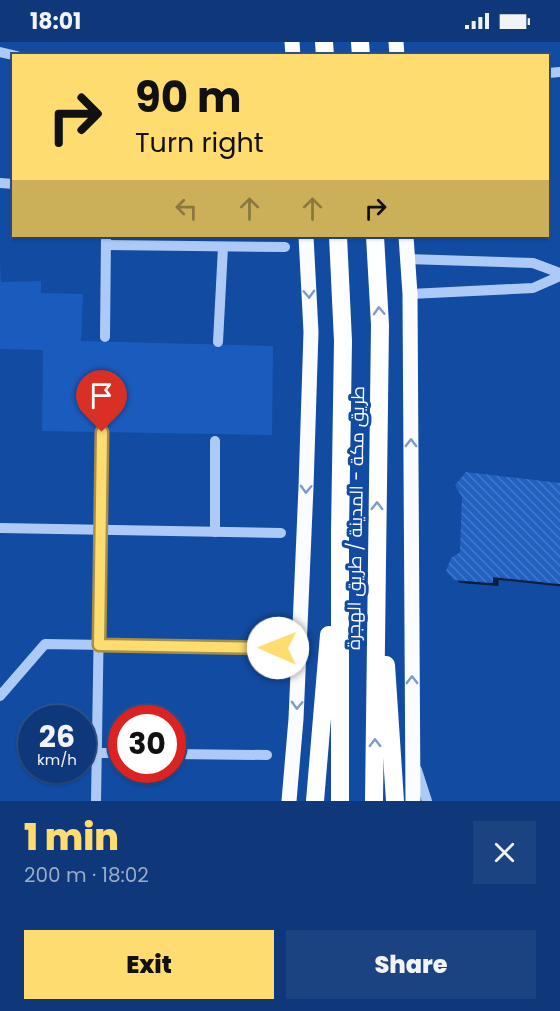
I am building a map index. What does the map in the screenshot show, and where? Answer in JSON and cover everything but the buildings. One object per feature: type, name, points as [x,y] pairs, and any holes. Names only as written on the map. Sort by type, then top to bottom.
[{"type":"highway","name":"طريق مكة - المدينة / طريق الهجرة","points":[[339,237],[343,341],[340,801]]},
{"type":"highway","name":"طريق مكة - المدينة / طريق الهجرة","points":[[374,801],[380,325],[375,237]]},
{"type":"highway","points":[[315,801],[320,765],[341,466]]},
{"type":"highway","points":[[376,532],[395,801]]},
{"type":"main road","points":[[290,801],[296,719],[311,332],[306,237]]},
{"type":"main road","points":[[406,237],[410,294],[413,801]]},
{"type":"street","points":[[105,338],[106,240],[285,248]]},
{"type":"street","points":[[218,342],[223,247]]},
{"type":"street","points":[[407,259],[533,263],[560,274]]},
{"type":"street","points":[[410,294],[533,288],[560,274]]},
{"type":"street","points":[[96,801],[102,432]]},
{"type":"street","points":[[215,441],[215,532]]},
{"type":"street","points":[[0,528],[281,533]]},
{"type":"street","points":[[0,696],[45,644],[278,648]]},
{"type":"street","points":[[97,753],[108,753]]},
{"type":"street","points":[[186,754],[267,756]]},
{"type":"street","points":[[413,756],[427,801]]},
{"type":"shaded area","points":[[0,262],[1,282],[41,281],[41,293],[83,294],[81,341],[273,346],[272,435],[42,431],[43,350],[0,349]]},
{"type":"route","points":[[102,432],[99,645],[278,648]]}]
